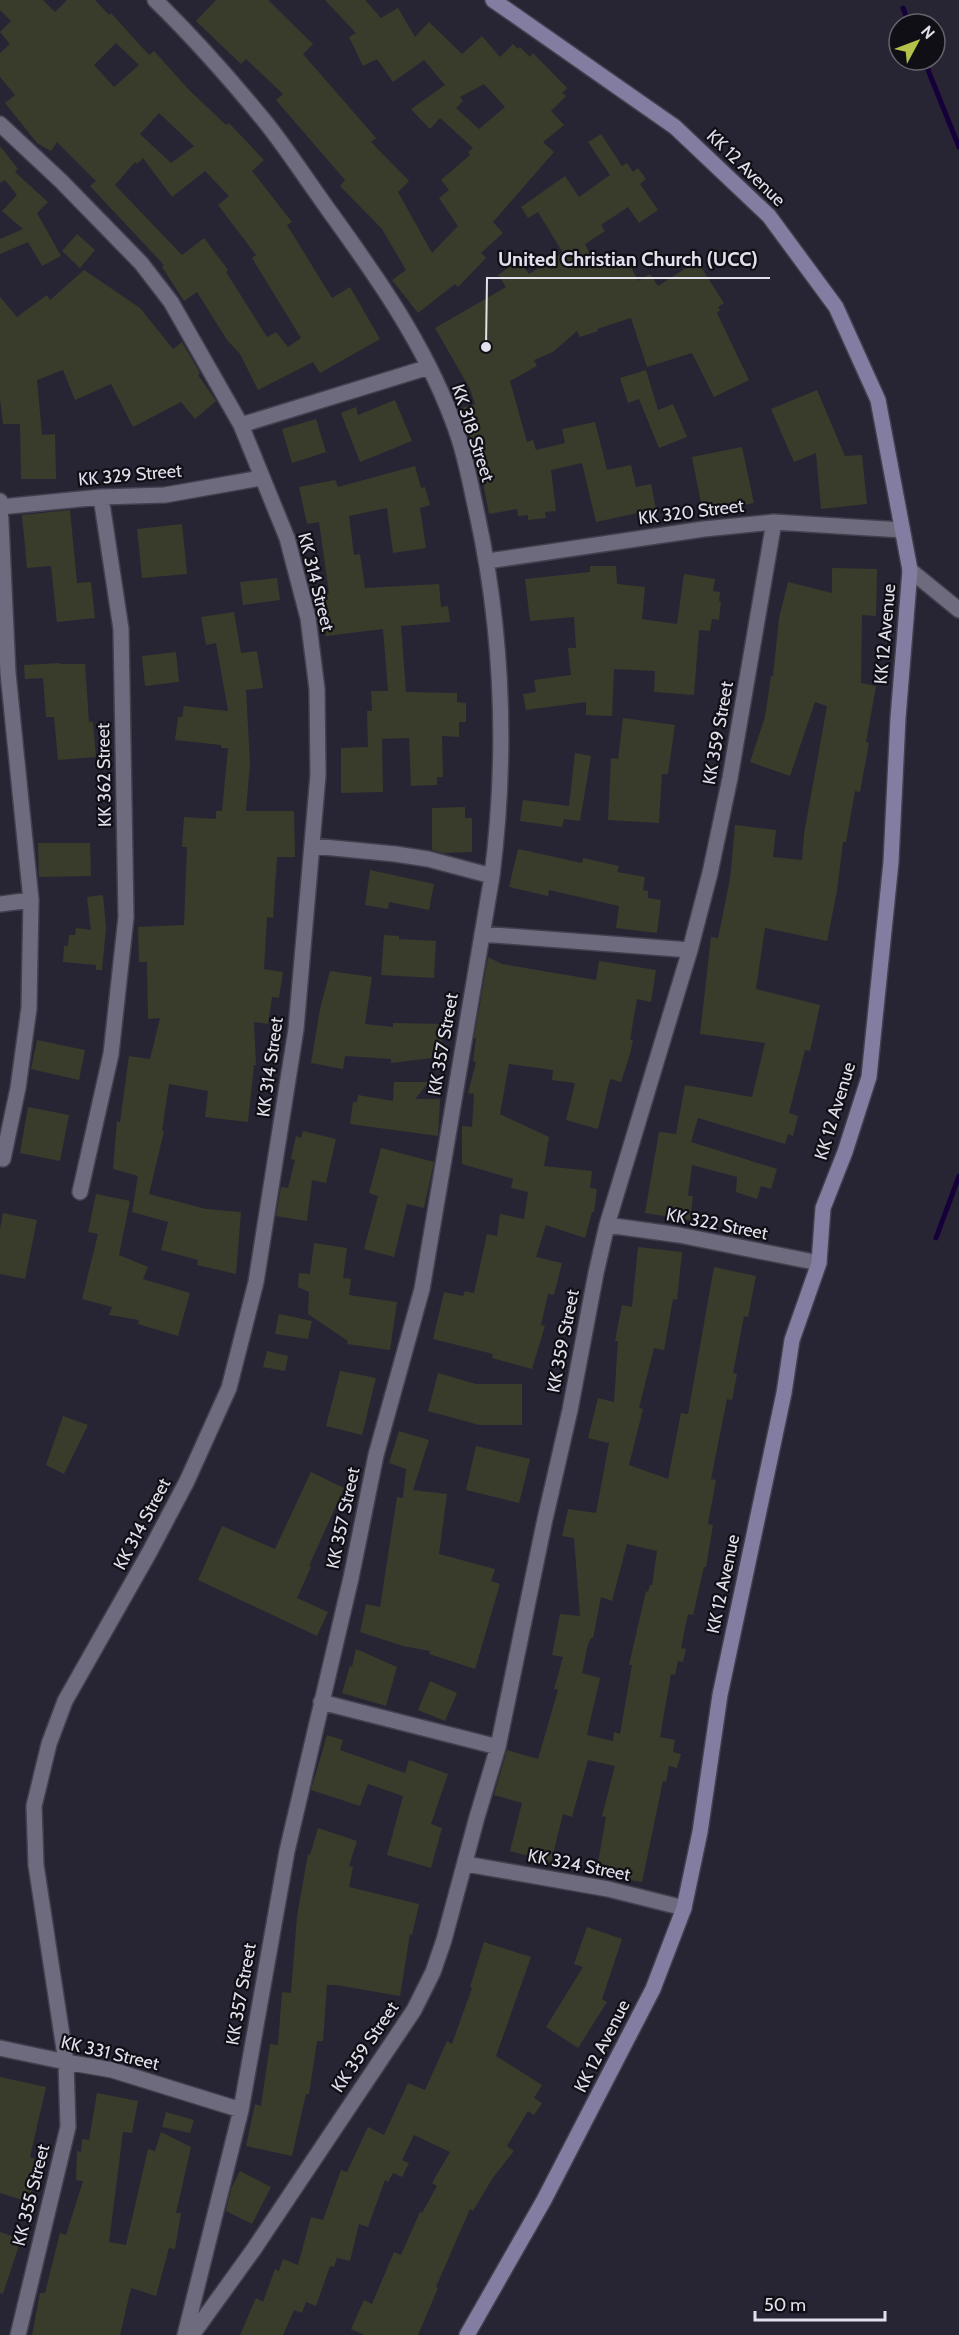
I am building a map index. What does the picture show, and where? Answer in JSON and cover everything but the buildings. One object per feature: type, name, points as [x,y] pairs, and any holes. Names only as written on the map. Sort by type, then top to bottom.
[{"type":"main road","name":"KK 12 Avenue","points":[[467,2335],[544,2200],[653,1989],[684,1908],[700,1832],[720,1695],[784,1394],[792,1340],[819,1263],[823,1208],[845,1152],[869,1077],[891,862],[898,718],[910,570],[878,400],[836,307],[770,216],[675,127],[493,0]]},
{"type":"street","name":"KK 318 Street","points":[[155,0],[198,43],[268,126],[357,249],[396,309],[429,367],[456,430],[488,561],[496,621],[501,723],[499,819],[482,934]]},
{"type":"street","name":"KK 314 Street","points":[[0,124],[61,181],[141,263],[171,302],[206,361],[241,425],[287,538],[308,618],[317,689],[318,776],[296,1029],[256,1282],[230,1388],[187,1481],[155,1543],[65,1701],[49,1743],[34,1806],[36,1865],[66,2062]]},
{"type":"street","points":[[241,425],[429,367]]},
{"type":"street","name":"KK 329 Street","points":[[0,507],[101,497],[165,495],[261,477]]},
{"type":"street","name":"KK 362 Street","points":[[80,1192],[111,1054],[126,918],[121,629],[101,497]]},
{"type":"street","points":[[0,501],[8,673],[31,900],[29,1008],[18,1088],[3,1159]]},
{"type":"street","name":"KK 320 Street","points":[[488,561],[704,529],[774,522],[902,530]]},
{"type":"street","name":"KK 359 Street","points":[[192,2335],[254,2249],[414,2010],[433,1972],[444,1940],[498,1747],[568,1420],[596,1273],[690,950],[710,873],[730,778],[774,522]]},
{"type":"street","points":[[910,570],[959,610]]},
{"type":"street","points":[[313,846],[417,858],[492,876]]},
{"type":"street","points":[[0,904],[31,900]]},
{"type":"street","points":[[482,934],[690,950]]},
{"type":"street","name":"KK 357 Street","points":[[185,2335],[241,2110],[287,1851],[351,1578],[376,1455],[422,1289],[482,934]]},
{"type":"street","name":"KK 322 Street","points":[[608,1226],[689,1237],[819,1263]]},
{"type":"street","points":[[321,1702],[498,1747]]},
{"type":"street","name":"KK 324 Street","points":[[466,1864],[608,1889],[684,1908]]},
{"type":"street","name":"KK 331 Street","points":[[0,2048],[112,2070],[241,2110]]},
{"type":"street","name":"KK 355 Street","points":[[18,2335],[68,2127],[66,2062]]},
{"type":"waterway","points":[[903,8],[904,12]]},
{"type":"waterway","points":[[929,72],[959,147]]},
{"type":"waterway","points":[[936,1238],[959,1176]]},
{"type":"place","name":"United Christian Church (UCC)","points":[[486,347]]}]
